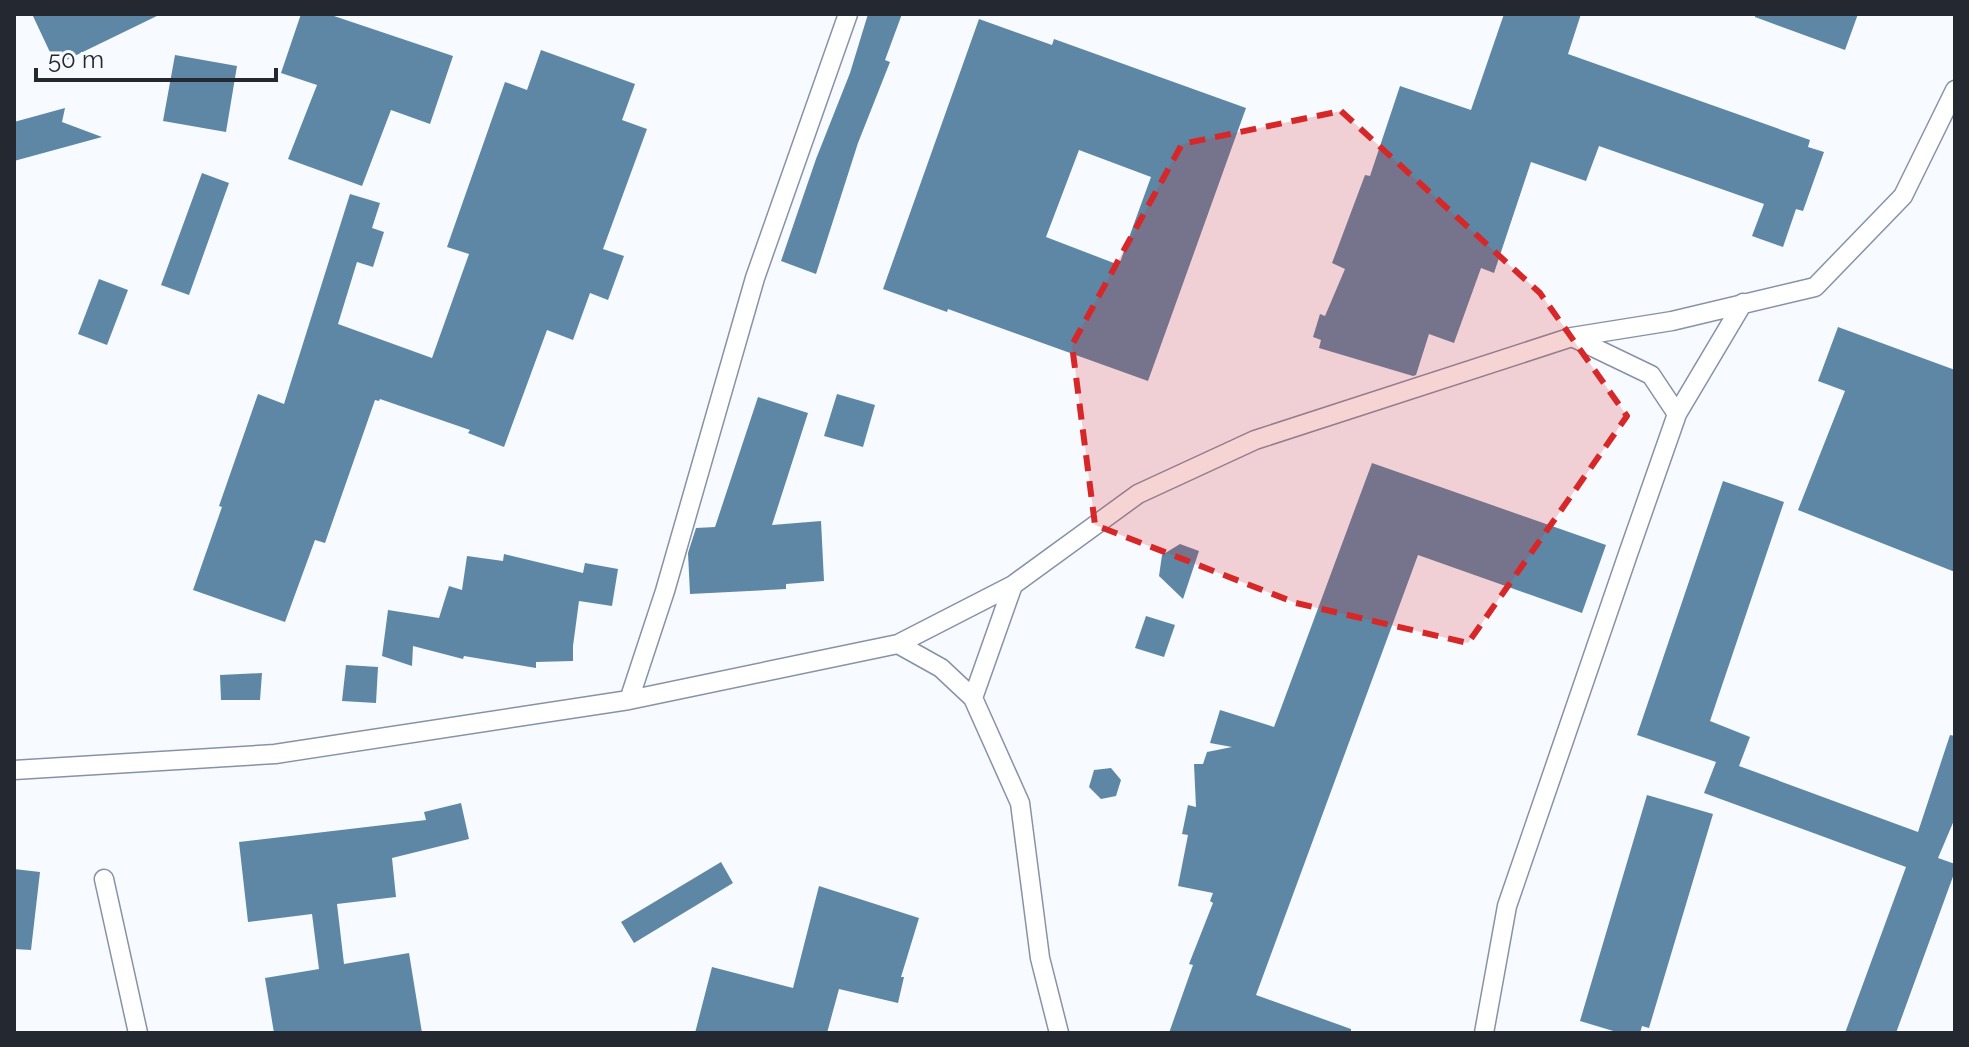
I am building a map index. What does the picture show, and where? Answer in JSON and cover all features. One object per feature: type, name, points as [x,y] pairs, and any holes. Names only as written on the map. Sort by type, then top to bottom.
[{"type":"lane","points":[[629,700],[665,591],[755,278],[848,14]]},
{"type":"lane","points":[[14,770],[275,754],[629,700],[898,644],[1013,585],[1138,494],[1255,440],[1572,337],[1672,321],[1815,287],[1903,196],[1955,90]]},
{"type":"lane","points":[[1484,1033],[1507,906],[1677,414],[1743,303]]},
{"type":"lane","points":[[1572,337],[1651,375],[1677,414]]},
{"type":"lane","points":[[973,698],[1013,585]]},
{"type":"lane","points":[[898,644],[941,668],[973,698],[1020,803],[1040,958],[1059,1033]]},
{"type":"lane","points":[[104,879],[138,1033]]},
{"type":"highlighted area","points":[[1341,111],[1540,293],[1627,416],[1468,643],[1296,603],[1095,525],[1072,345],[1182,144]]},
{"type":"building","points":[[32,14],[161,14],[56,65]]},
{"type":"building","points":[[301,14],[328,14],[453,56],[430,124],[391,110],[362,186],[288,159],[317,85],[281,73]]},
{"type":"building","points":[[868,14],[902,14],[885,60],[890,62],[858,143],[816,274],[781,261],[850,73]]},
{"type":"building","points":[[1504,14],[1581,14],[1568,54],[1810,140],[1808,147],[1824,152],[1803,211],[1796,209],[1783,247],[1752,236],[1764,204],[1599,146],[1586,181],[1531,162],[1494,273],[1481,268],[1454,343],[1429,334],[1416,375],[1413,376],[1319,348],[1321,340],[1313,337],[1320,314],[1325,316],[1345,269],[1332,263],[1365,175],[1370,176],[1400,86],[1471,110]]},
{"type":"building","points":[[1755,14],[1858,14],[1845,50],[1755,17]]},
{"type":"building","points":[[979,19],[1052,45],[1054,39],[1246,108],[1148,381],[948,309],[947,312],[883,289]],"holes":[[[1079,150],[1151,177],[1119,265],[1046,237]]]},
{"type":"building","points":[[541,50],[635,84],[622,120],[647,129],[603,249],[624,256],[608,300],[590,293],[573,340],[547,330],[504,447],[468,433],[470,430],[380,399],[375,400],[325,543],[315,540],[285,622],[193,590],[258,394],[284,404],[350,194],[380,203],[372,228],[384,232],[373,267],[357,262],[338,324],[432,358],[469,254],[447,247],[505,82],[527,90]]},
{"type":"building","points":[[175,55],[237,66],[226,132],[163,121]]},
{"type":"building","points":[[65,108],[62,122],[102,137],[14,161],[14,122]]},
{"type":"building","points":[[202,173],[229,183],[189,295],[161,285]]},
{"type":"building","points":[[99,279],[128,290],[107,345],[78,334]]},
{"type":"building","points":[[1838,327],[1955,370],[1955,572],[1798,510],[1845,391],[1818,381]]},
{"type":"building","points":[[837,394],[875,405],[863,447],[824,436]]},
{"type":"building","points":[[758,397],[808,413],[772,525],[821,521],[824,581],[786,584],[786,589],[690,594],[688,553],[696,528],[715,527]]},
{"type":"building","points":[[1372,463],[1606,545],[1582,613],[1418,555],[1256,995],[1351,1029],[1351,1033],[1169,1033],[1193,965],[1189,964],[1213,903],[1210,901],[1213,893],[1178,886],[1188,835],[1182,834],[1188,805],[1196,807],[1194,764],[1203,764],[1207,752],[1232,747],[1210,743],[1220,710],[1274,727]]},
{"type":"building","points":[[1723,481],[1784,502],[1710,721],[1750,737],[1739,766],[1918,832],[1950,735],[1955,736],[1955,818],[1938,858],[1955,864],[1955,871],[1896,1033],[1845,1033],[1906,867],[1704,793],[1716,762],[1637,735]]},
{"type":"building","points":[[1180,544],[1199,551],[1183,599],[1159,576],[1162,555]]},
{"type":"building","points":[[504,554],[583,573],[585,563],[618,569],[612,606],[579,601],[573,661],[536,662],[536,668],[464,656],[463,659],[413,646],[412,666],[382,656],[388,610],[439,618],[449,586],[462,590],[467,556],[503,561]]},
{"type":"building","points":[[1146,616],[1175,625],[1164,657],[1135,648]]},
{"type":"building","points":[[346,665],[378,667],[376,703],[342,701]]},
{"type":"building","points":[[262,673],[260,700],[221,700],[220,675]]},
{"type":"building","points":[[1111,768],[1121,780],[1116,796],[1101,799],[1089,787],[1094,770]]},
{"type":"building","points":[[1647,795],[1713,814],[1649,1028],[1642,1026],[1640,1033],[1620,1033],[1580,1021]]},
{"type":"building","points":[[461,803],[469,839],[392,858],[396,897],[337,904],[344,964],[409,953],[422,1033],[274,1033],[265,978],[319,969],[312,914],[248,922],[239,842],[426,820],[424,812]]},
{"type":"building","points":[[721,862],[733,883],[634,943],[621,922]]},
{"type":"building","points":[[14,869],[40,872],[31,950],[14,949]]},
{"type":"building","points":[[819,886],[919,918],[901,977],[904,977],[898,1003],[839,989],[827,1033],[695,1033],[712,967],[793,988]]}]
